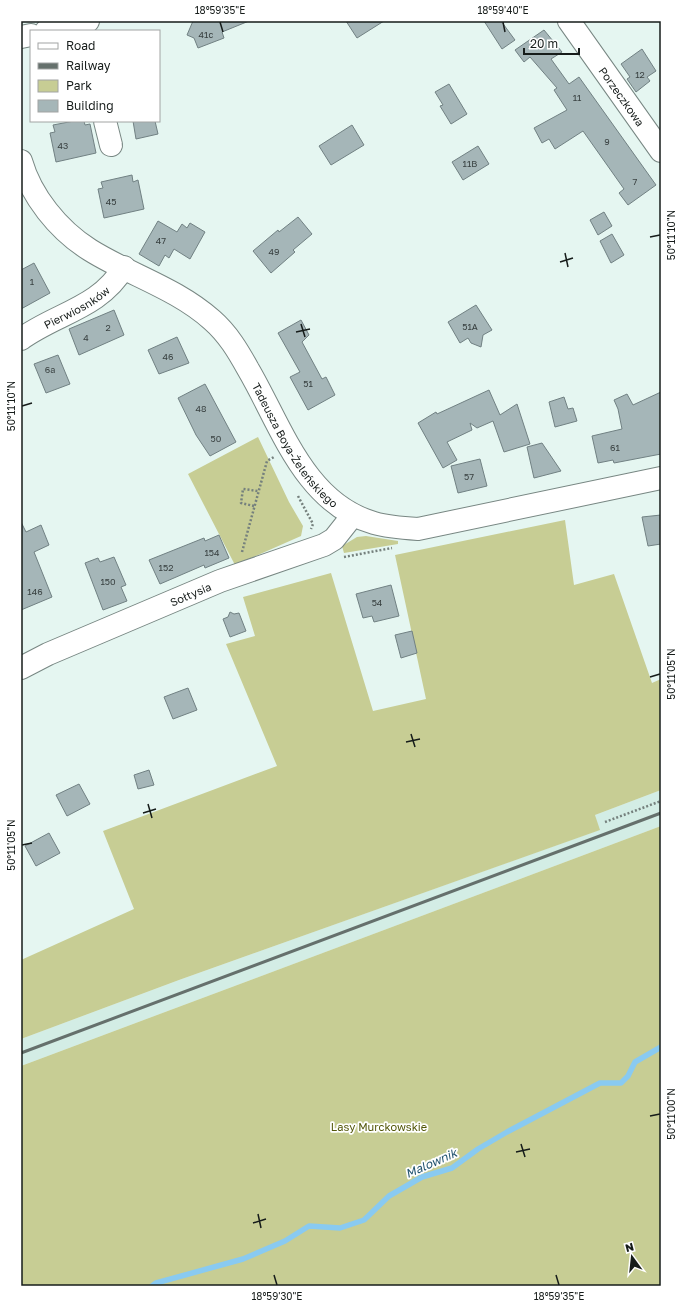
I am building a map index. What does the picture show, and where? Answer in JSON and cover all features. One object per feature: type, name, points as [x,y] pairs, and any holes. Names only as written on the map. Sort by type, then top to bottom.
[{"type":"street","name":"Porzeczkowa","points":[[569,21],[661,151]]},
{"type":"street","points":[[52,30],[84,25]]},
{"type":"street","points":[[105,122],[110,145]]},
{"type":"street","name":"Tadeusza Boya-Żeleńskiego","points":[[21,161],[33,189],[55,219],[88,249],[179,295],[197,307],[222,330],[237,350],[307,475],[331,500],[353,515],[373,523],[391,527],[418,529],[661,478]]},
{"type":"street","name":"Pierwiosnków","points":[[21,339],[96,298],[109,288],[124,267]]},
{"type":"street","name":"Sołtysia","points":[[21,668],[48,654],[236,575],[324,545],[334,539],[353,515]]},
{"type":"path","points":[[276,456],[279,461]]},
{"type":"path","points":[[236,575],[267,461]]},
{"type":"path","points":[[254,506],[241,503],[244,489],[258,491]]},
{"type":"path","points":[[295,491],[313,524],[310,534]]},
{"type":"path","points":[[605,822],[661,801]]},
{"type":"shaded area","points":[[661,790],[661,826],[21,1066],[21,1039],[179,980],[599,830],[595,815]]},
{"type":"green space","points":[[258,437],[289,502],[303,526],[301,536],[235,565],[188,474]]},
{"type":"green space","points":[[565,520],[574,585],[614,574],[652,683],[661,679],[661,790],[595,815],[600,830],[179,980],[21,1039],[21,960],[134,909],[103,831],[277,766],[226,644],[255,636],[243,597],[331,573],[373,711],[426,699],[395,555]]},
{"type":"green space","points":[[366,536],[398,541],[398,544],[344,553],[342,546],[357,537]]},
{"type":"green space","name":"Lasy Murckowskie","points":[[661,826],[661,1286],[21,1286],[21,1066]]},
{"type":"building","points":[[193,21],[249,21],[222,32],[224,38],[198,48],[194,38],[187,35]]},
{"type":"building","points":[[346,21],[384,21],[357,38]]},
{"type":"building","points":[[484,21],[501,21],[515,40],[502,49]]},
{"type":"building","points":[[544,30],[562,52],[551,59],[569,84],[579,77],[656,185],[628,205],[619,193],[624,189],[583,131],[555,149],[549,139],[542,143],[534,128],[567,110],[554,90],[557,88],[530,57],[524,62],[515,50]]},
{"type":"building","points":[[642,49],[656,71],[647,77],[650,81],[636,92],[627,79],[630,77],[621,64]]},
{"type":"building","points":[[449,84],[467,114],[451,124],[440,106],[443,105],[435,92]]},
{"type":"building","points":[[69,122],[84,122],[85,125],[90,124],[96,153],[56,162],[50,133],[55,132],[53,125]]},
{"type":"building","points":[[133,122],[155,122],[158,134],[136,139]]},
{"type":"building","points":[[352,125],[364,145],[331,165],[319,146]]},
{"type":"building","points":[[478,146],[489,164],[463,180],[452,162]]},
{"type":"building","points":[[132,175],[133,182],[138,180],[144,209],[104,218],[98,189],[103,188],[101,182]]},
{"type":"building","points":[[604,212],[612,226],[598,235],[590,220]]},
{"type":"building","points":[[298,217],[312,234],[293,250],[295,252],[271,273],[253,251],[278,230],[279,232]]},
{"type":"building","points":[[158,221],[177,232],[182,224],[187,228],[190,223],[205,232],[190,259],[174,249],[169,258],[165,255],[159,266],[139,254]]},
{"type":"building","points":[[612,234],[624,255],[611,263],[600,241]]},
{"type":"building","points":[[34,263],[50,293],[21,309],[21,270]]},
{"type":"building","points":[[476,305],[492,330],[483,335],[481,347],[471,343],[468,338],[460,343],[448,322]]},
{"type":"building","points":[[114,310],[124,335],[79,355],[69,329]]},
{"type":"building","points":[[301,320],[309,335],[302,342],[322,379],[326,377],[335,395],[308,410],[290,377],[300,372],[278,333]]},
{"type":"building","points":[[177,337],[189,363],[159,374],[148,350]]},
{"type":"building","points":[[58,355],[70,384],[46,393],[34,364]]},
{"type":"building","points":[[205,384],[236,442],[210,456],[196,435],[178,398]]},
{"type":"building","points":[[489,390],[500,415],[517,404],[530,444],[504,452],[493,421],[477,428],[470,423],[472,430],[447,442],[457,460],[443,468],[418,423],[436,412],[437,414]]},
{"type":"building","points":[[661,392],[661,454],[614,463],[613,460],[598,463],[592,436],[622,429],[618,409],[614,400],[627,394],[633,405]]},
{"type":"building","points":[[564,397],[568,409],[573,408],[577,421],[555,427],[549,402]]},
{"type":"building","points":[[542,443],[561,471],[534,478],[527,447]]},
{"type":"building","points":[[480,459],[487,486],[458,493],[451,466]]},
{"type":"building","points":[[661,515],[661,544],[648,546],[642,517]]},
{"type":"building","points":[[21,522],[26,532],[41,525],[49,545],[34,552],[52,597],[21,610]]},
{"type":"building","points":[[219,535],[229,558],[205,568],[204,565],[160,584],[149,560],[204,538],[205,541]]},
{"type":"building","points":[[114,557],[126,585],[121,587],[127,601],[103,610],[85,563],[98,558],[100,562]]},
{"type":"building","points":[[391,585],[399,616],[374,622],[372,616],[363,618],[356,594]]},
{"type":"building","points":[[230,612],[234,614],[239,613],[246,631],[230,637],[223,619],[228,617]]},
{"type":"building","points":[[412,631],[417,653],[401,658],[395,635]]},
{"type":"building","points":[[188,688],[197,710],[173,719],[164,697]]},
{"type":"building","points":[[149,770],[154,785],[138,789],[134,775]]},
{"type":"building","points":[[79,784],[90,804],[67,816],[56,795]]},
{"type":"building","points":[[49,833],[60,853],[36,866],[25,846]]},
{"type":"waterway","name":"Malownik","points":[[152,1286],[156,1283],[243,1259],[285,1241],[309,1226],[340,1228],[364,1220],[389,1196],[422,1177],[452,1168],[478,1149],[507,1132],[600,1083],[621,1083],[628,1076],[635,1062],[661,1047]]},
{"type":"railway","points":[[21,1053],[661,813]]}]
